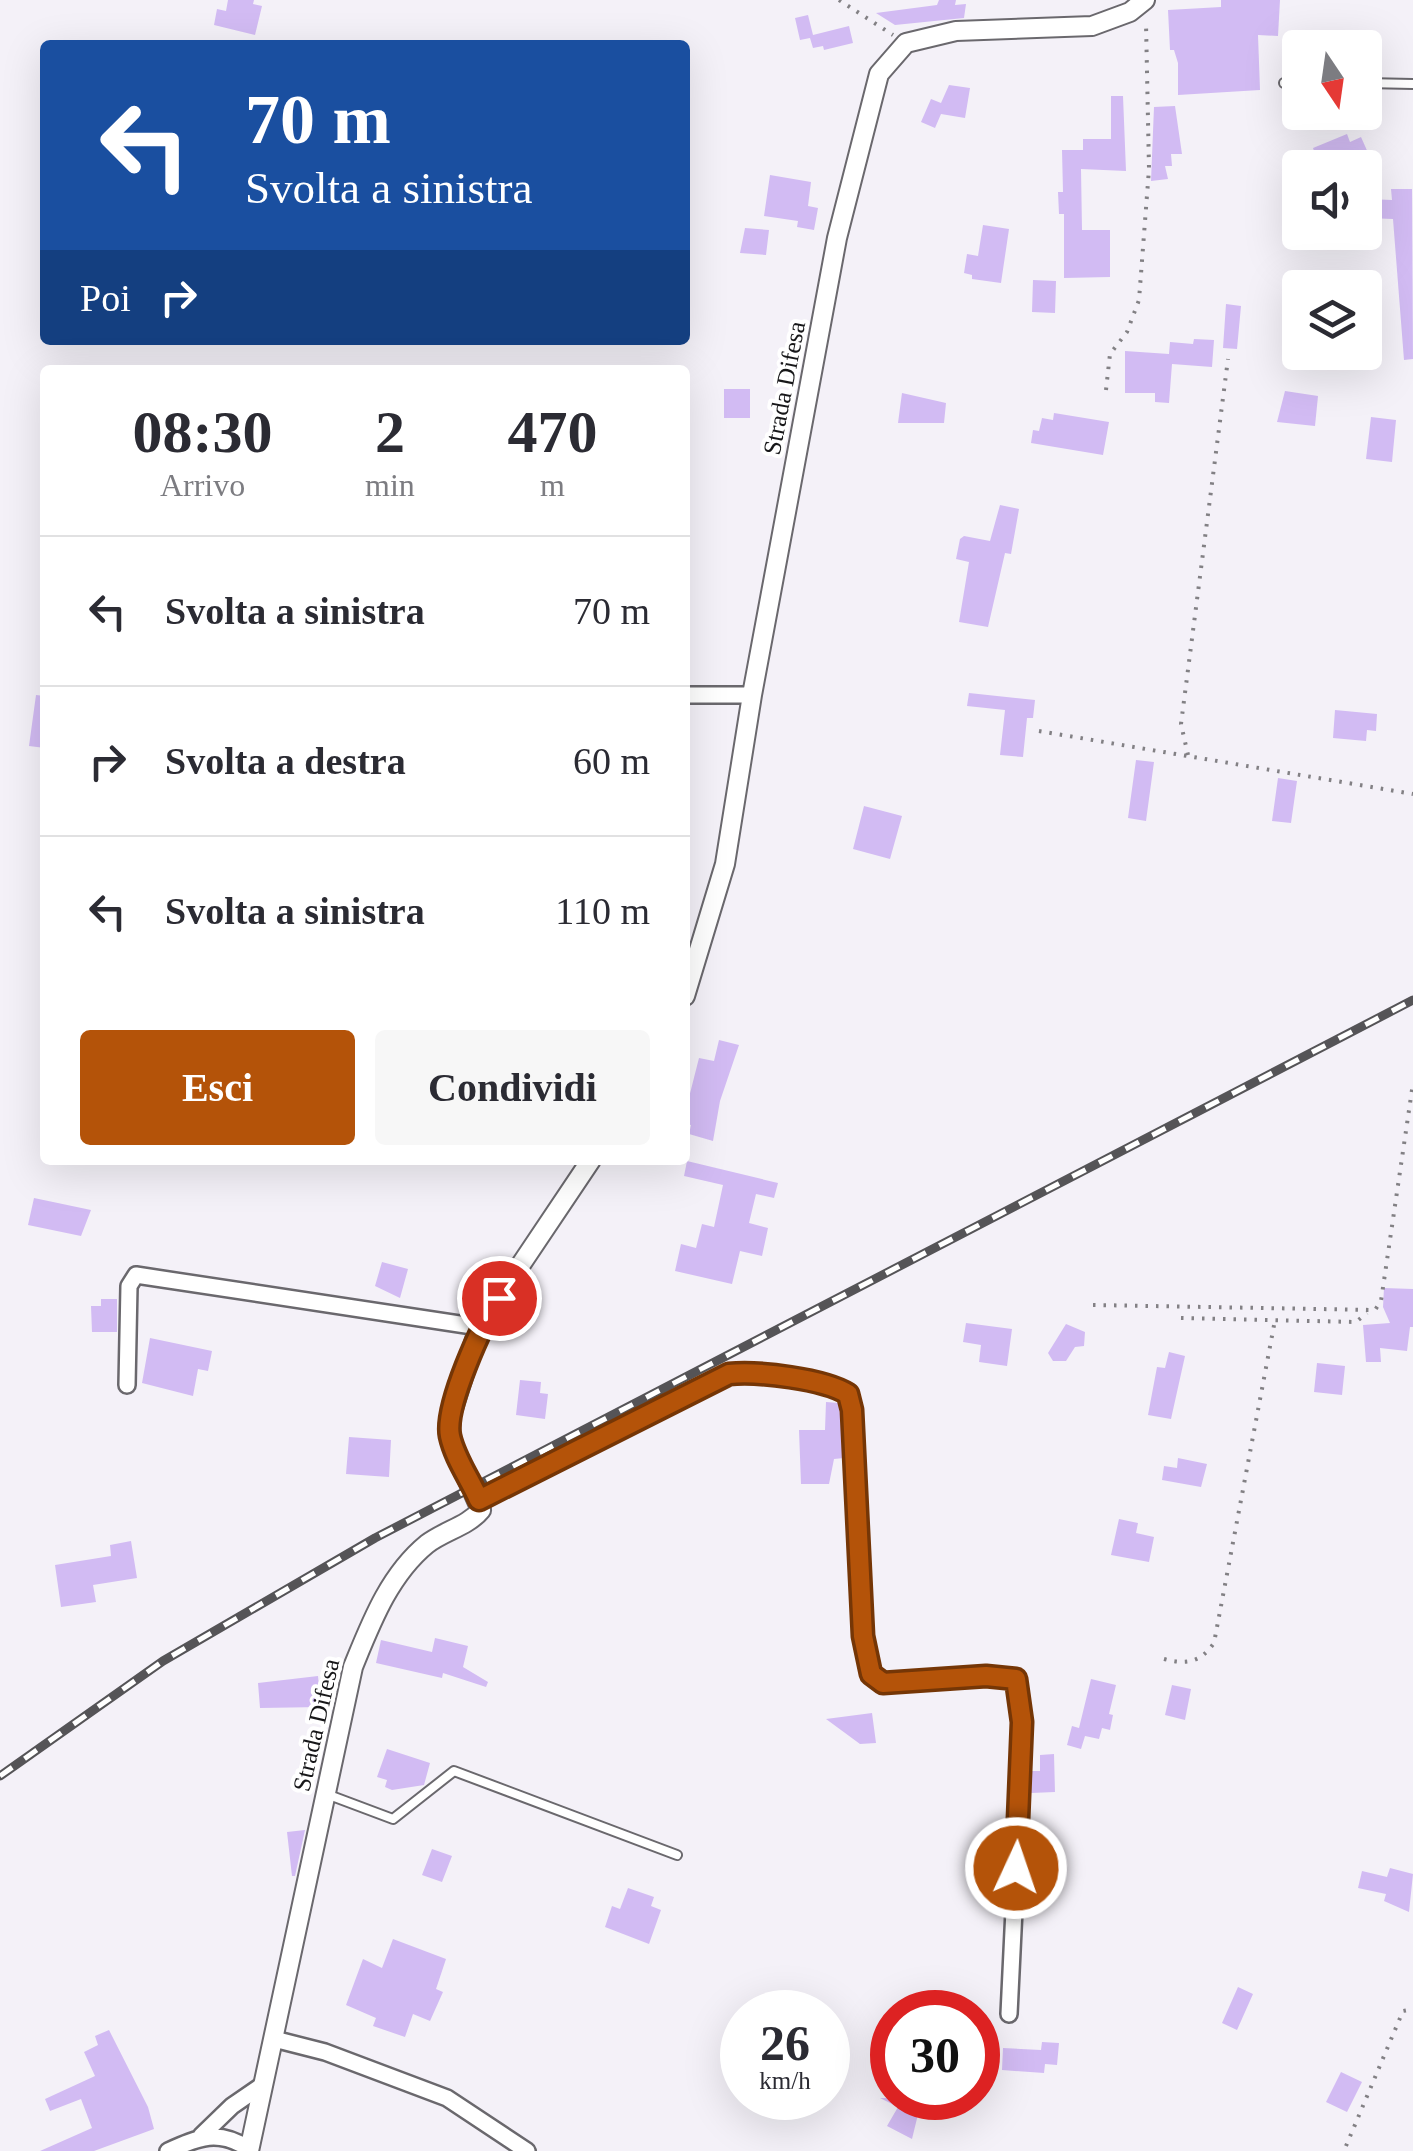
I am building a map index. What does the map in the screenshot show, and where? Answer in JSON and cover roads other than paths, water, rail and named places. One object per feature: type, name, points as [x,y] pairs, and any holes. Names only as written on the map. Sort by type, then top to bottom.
[{"type":"street","name":"Strada Difesa","points":[[690,980],[725,864],[752,695],[837,238],[879,74],[906,43],[956,31],[1092,26],[1130,12],[1143,2]]},
{"type":"street","points":[[690,695],[752,695]]},
{"type":"street","points":[[588,1165],[480,1327],[449,1425],[455,1451],[479,1500],[729,1374],[820,1383],[848,1394],[852,1410],[863,1636],[871,1674],[883,1683],[1016,1679],[1022,1722],[1009,2014]]},
{"type":"street","points":[[128,1384],[129,1286],[136,1275],[480,1327]]},
{"type":"street","name":"Strada Difesa","points":[[249,2150],[349,1680],[381,1605],[404,1567],[432,1540],[478,1514],[479,1500]]},
{"type":"street","points":[[274,2039],[326,2052],[447,2098],[527,2151]]},
{"type":"street","points":[[168,2151],[201,2136],[232,2106],[264,2084]]},
{"type":"street","points":[[201,2136],[225,2136],[249,2150]]},
{"type":"lane","points":[[1382,83],[1413,84]]},
{"type":"lane","points":[[324,1794],[393,1819],[454,1771],[677,1854]]},
{"type":"railway","points":[[0,1776],[163,1661],[375,1538],[1413,1000]]}]
